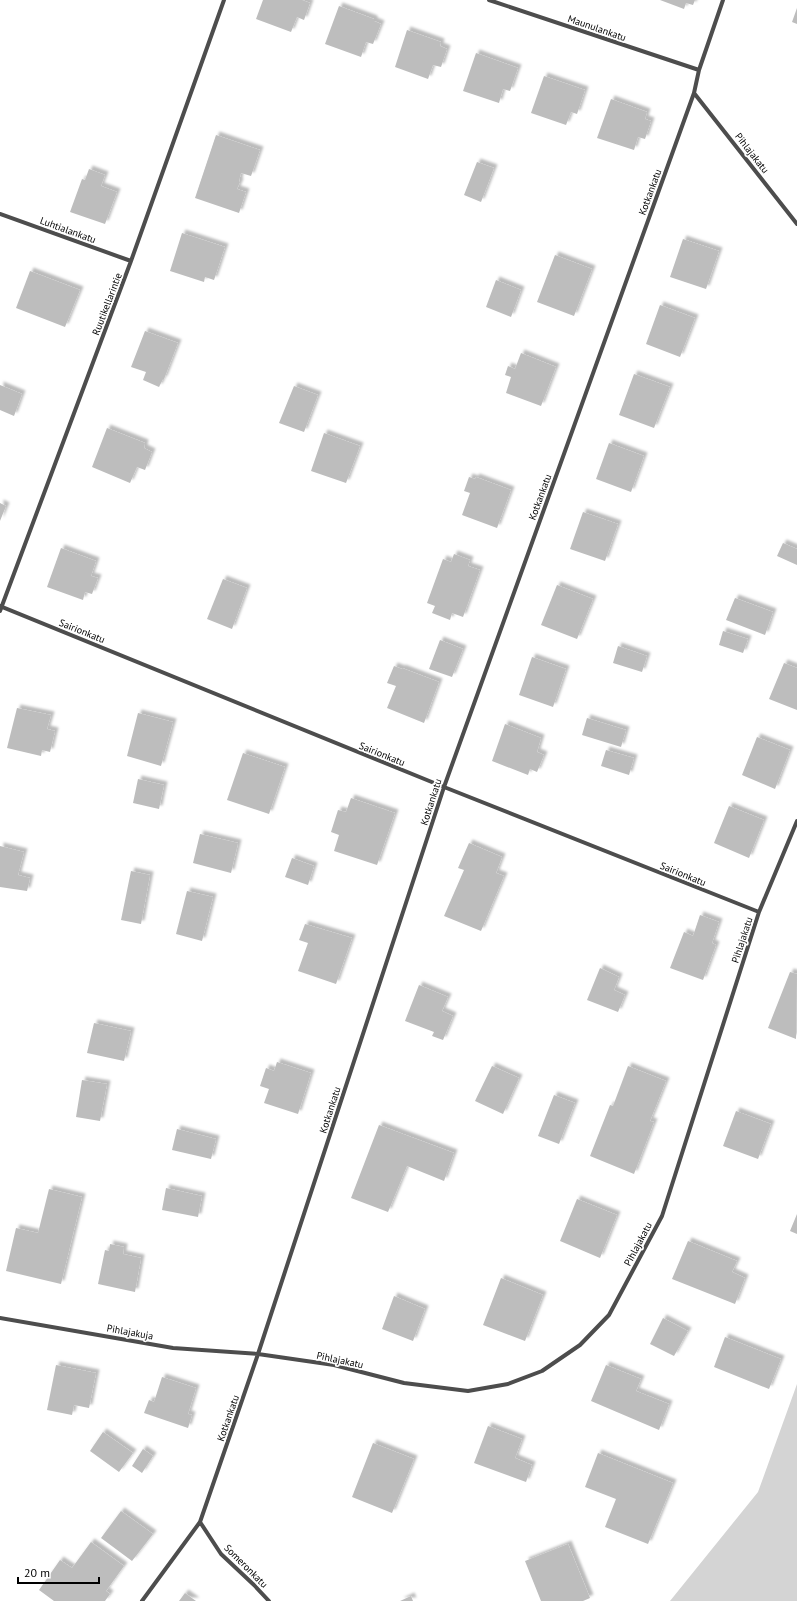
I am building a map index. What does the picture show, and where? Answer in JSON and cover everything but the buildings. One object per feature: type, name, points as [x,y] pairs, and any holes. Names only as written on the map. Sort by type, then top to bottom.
[{"type":"street","name":"Ruutikellarintie","points":[[0,608],[131,261],[224,0]]},
{"type":"street","name":"Maunulankatu","points":[[489,0],[699,70]]},
{"type":"street","name":"Kotkankatu","points":[[142,1601],[200,1522],[258,1354],[444,787],[694,93],[699,70],[722,0]]},
{"type":"street","name":"Pihlajakatu","points":[[694,93],[797,224]]},
{"type":"street","name":"Luhtialankatu","points":[[0,214],[131,261]]},
{"type":"street","name":"Sairionkatu","points":[[0,608],[759,912]]},
{"type":"street","name":"Pihlajakatu","points":[[258,1354],[334,1365],[404,1383],[468,1391],[508,1384],[542,1371],[580,1345],[609,1315],[662,1216],[759,912],[797,821]]},
{"type":"street","name":"Pihlajakuja","points":[[0,1318],[173,1348],[258,1354]]},
{"type":"street","name":"Someronkatu","points":[[200,1522],[221,1554],[269,1601]]},
{"type":"shaded area","points":[[797,1384],[797,1601],[670,1601],[758,1492]]}]
